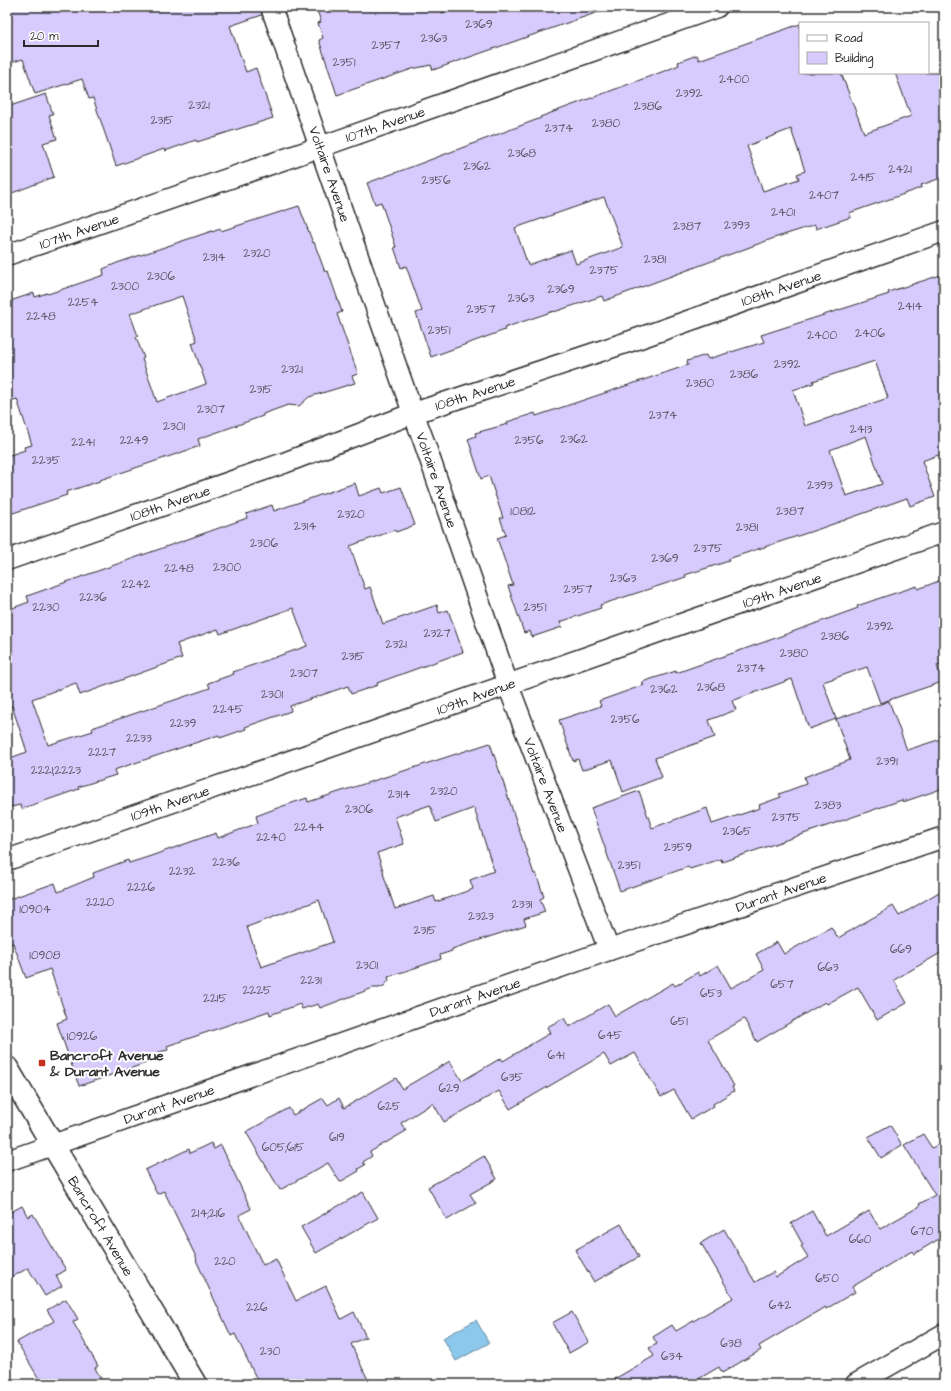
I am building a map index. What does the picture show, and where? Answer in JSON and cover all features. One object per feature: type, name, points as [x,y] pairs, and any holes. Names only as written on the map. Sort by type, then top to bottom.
[{"type":"main road","name":"Bancroft Avenue","points":[[7,1068],[195,1384]]},
{"type":"street","name":"Voltaire Avenue","points":[[271,7],[508,685],[608,950]]},
{"type":"street","name":"107th Avenue","points":[[7,255],[320,147],[717,7]]},
{"type":"street","name":"108th Avenue","points":[[7,560],[277,465],[414,413],[631,341],[944,231]]},
{"type":"street","name":"109th Avenue","points":[[7,860],[533,675],[851,566],[944,532]]},
{"type":"street","name":"Durant Avenue","points":[[7,1161],[608,950],[944,837]]},
{"type":"street","points":[[856,1384],[944,1334]]},
{"type":"water","points":[[476,1320],[489,1343],[456,1361],[443,1338]]},
{"type":"building","points":[[7,7],[260,7],[262,15],[230,26],[246,72],[256,68],[273,118],[197,142],[196,140],[165,151],[164,149],[116,166],[93,98],[89,99],[82,79],[35,94],[23,59],[7,64]]},
{"type":"building","points":[[316,7],[440,7],[442,13],[459,7],[603,7],[604,10],[433,70],[431,65],[412,69],[337,95],[319,40],[323,38],[318,23],[321,22]]},
{"type":"building","points":[[799,24],[799,74],[841,74],[864,133],[911,116],[895,74],[944,73],[944,177],[921,185],[922,187],[910,192],[849,213],[851,217],[816,229],[815,225],[777,237],[604,301],[602,296],[554,311],[504,328],[505,330],[431,357],[416,313],[422,311],[406,266],[401,268],[394,247],[396,247],[381,202],[375,204],[367,183],[667,70],[679,65],[678,62],[697,55],[699,60]],"holes":[[[791,129],[805,171],[797,174],[799,179],[763,191],[747,146]],[[604,197],[623,247],[576,264],[571,250],[528,265],[515,228]]]},
{"type":"building","points":[[46,94],[53,114],[49,115],[57,139],[43,143],[54,177],[7,195],[7,107]]},
{"type":"building","points":[[299,206],[325,272],[328,271],[342,312],[337,314],[358,374],[352,376],[355,383],[309,397],[299,406],[288,405],[263,414],[263,416],[198,439],[200,446],[66,492],[67,495],[7,515],[7,456],[25,450],[24,447],[32,445],[17,399],[7,402],[7,302],[34,293],[35,297],[48,294],[104,275],[103,269],[117,263],[212,231],[220,229],[221,231]],"holes":[[[182,296],[197,341],[192,343],[206,384],[157,402],[142,359],[144,358],[136,337],[138,336],[130,314]]]},
{"type":"building","points":[[944,274],[944,453],[922,461],[935,497],[910,506],[907,498],[728,559],[729,561],[685,575],[686,577],[600,605],[601,608],[560,622],[562,627],[532,637],[530,631],[524,633],[508,586],[513,585],[497,538],[506,535],[500,518],[503,518],[489,476],[481,479],[468,439],[476,436],[475,433],[508,424],[507,422],[535,413],[536,416],[688,365],[687,361],[706,355],[708,359],[764,342],[761,335],[889,294],[888,292]],"holes":[[[875,361],[888,398],[805,426],[793,390],[814,383],[813,381]],[[866,436],[882,484],[846,496],[830,450]]]},
{"type":"building","points":[[355,483],[359,496],[381,488],[383,493],[401,487],[415,525],[396,532],[395,530],[350,546],[365,589],[370,587],[383,624],[437,605],[439,613],[448,610],[463,652],[351,694],[348,686],[290,706],[291,711],[245,727],[246,729],[220,738],[219,735],[114,770],[116,775],[78,787],[79,789],[22,809],[20,805],[11,807],[7,795],[7,759],[27,752],[12,706],[7,707],[7,610],[29,602],[27,596],[247,518],[246,514],[272,505],[274,511]],"holes":[[[293,608],[307,646],[233,672],[234,674],[208,683],[210,688],[92,728],[93,731],[48,745],[32,699],[76,683],[80,695],[182,658],[177,644],[218,629],[220,634]]]},
{"type":"building","points":[[944,579],[944,664],[937,665],[942,682],[880,703],[867,667],[823,682],[836,719],[809,729],[792,679],[732,701],[736,710],[709,720],[715,737],[655,758],[662,777],[623,792],[612,760],[582,770],[578,759],[573,761],[559,720],[601,706],[599,701],[644,685],[642,682],[676,671],[676,673],[770,640],[858,608],[857,606],[886,596],[917,586],[918,589]]},
{"type":"building","points":[[889,701],[907,750],[944,738],[944,788],[903,802],[902,800],[722,862],[721,859],[690,869],[688,867],[620,891],[591,808],[639,791],[652,828],[707,808],[712,824],[760,808],[759,805],[781,797],[779,794],[806,784],[804,777],[850,760],[836,719]]},
{"type":"building","points":[[490,743],[534,874],[536,873],[544,897],[540,899],[545,912],[524,919],[526,925],[452,949],[452,951],[440,955],[441,959],[388,977],[389,980],[384,986],[379,988],[373,988],[320,1008],[318,1004],[302,1009],[300,1004],[270,1015],[269,1011],[167,1046],[168,1050],[159,1052],[161,1058],[79,1086],[57,1023],[67,1019],[50,969],[26,978],[13,943],[7,945],[7,900],[55,883],[58,892],[94,877],[93,873],[128,860],[129,863],[216,833],[218,838],[258,823],[256,816],[307,798],[308,802]],"holes":[[[430,805],[436,822],[474,808],[494,871],[470,880],[473,889],[436,902],[434,896],[395,909],[377,853],[404,844],[395,817]],[[319,900],[333,942],[261,967],[247,927]]]},
{"type":"building","points":[[944,889],[944,951],[894,980],[907,1003],[877,1020],[858,987],[827,1004],[825,1002],[757,1042],[744,1019],[708,1040],[734,1086],[732,1087],[734,1091],[713,1104],[714,1106],[691,1119],[674,1090],[661,1097],[635,1053],[611,1066],[604,1054],[510,1109],[499,1091],[444,1122],[433,1103],[401,1123],[406,1131],[370,1152],[372,1156],[363,1162],[365,1165],[358,1169],[359,1171],[340,1182],[328,1163],[280,1190],[246,1132],[289,1108],[293,1115],[323,1098],[328,1105],[339,1098],[344,1108],[396,1078],[402,1089],[450,1061],[462,1081],[501,1058],[503,1061],[550,1033],[547,1027],[564,1018],[569,1027],[608,1004],[615,1016],[673,983],[675,986],[698,972],[700,976],[718,965],[731,988],[764,970],[756,954],[777,942],[784,954],[831,927],[838,938],[893,906],[899,916]]},
{"type":"building","points":[[890,1125],[902,1145],[881,1158],[868,1137]]},
{"type":"building","points":[[923,1134],[932,1148],[944,1141],[944,1236],[914,1254],[912,1251],[852,1287],[855,1292],[826,1309],[825,1307],[759,1346],[761,1350],[722,1373],[719,1367],[690,1384],[606,1384],[654,1356],[649,1348],[657,1344],[653,1337],[672,1325],[676,1331],[733,1298],[701,1243],[724,1229],[755,1282],[773,1272],[776,1277],[808,1257],[801,1246],[803,1245],[791,1223],[812,1211],[826,1236],[869,1211],[880,1229],[920,1206],[919,1204],[935,1195],[904,1145]]},
{"type":"building","points":[[211,1143],[214,1149],[221,1145],[251,1209],[239,1215],[263,1265],[276,1259],[296,1301],[326,1286],[341,1319],[354,1312],[366,1337],[351,1344],[370,1384],[259,1384],[235,1334],[231,1336],[196,1260],[197,1259],[164,1191],[157,1194],[145,1170],[189,1149],[190,1153]]},
{"type":"building","points":[[484,1156],[497,1179],[470,1194],[476,1203],[447,1220],[428,1187]]},
{"type":"building","points":[[363,1192],[378,1218],[316,1253],[301,1227]]},
{"type":"building","points":[[22,1206],[28,1217],[33,1214],[66,1270],[56,1276],[62,1286],[45,1296],[28,1268],[7,1280],[7,1214]]},
{"type":"building","points":[[621,1224],[639,1257],[594,1282],[575,1250]]},
{"type":"building","points":[[66,1299],[78,1319],[73,1322],[98,1366],[95,1368],[104,1384],[42,1384],[17,1342],[54,1321],[47,1310]]},
{"type":"building","points":[[572,1312],[589,1342],[569,1353],[552,1323]]},
{"type":"place","name":"Bancroft Avenue & Durant Avenue","points":[[42,1063]]}]
